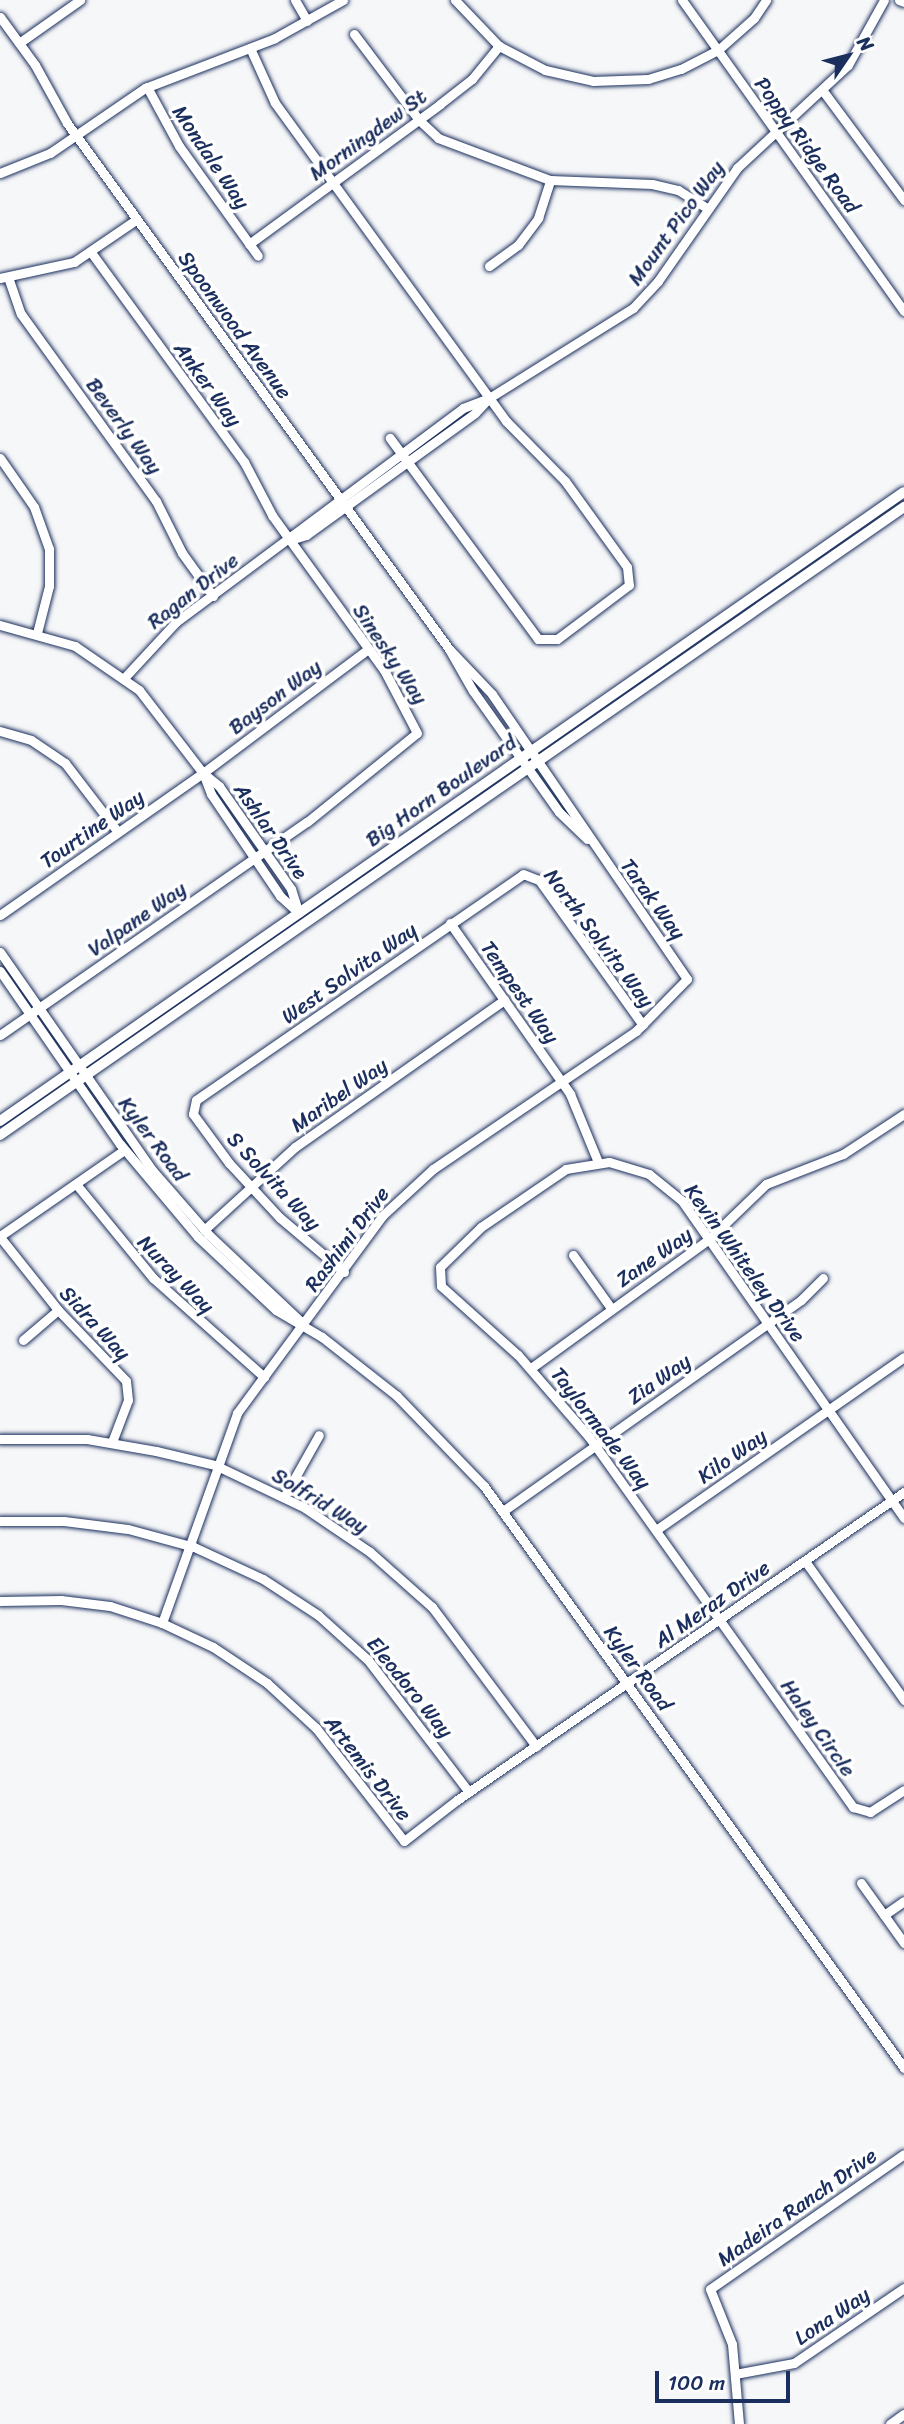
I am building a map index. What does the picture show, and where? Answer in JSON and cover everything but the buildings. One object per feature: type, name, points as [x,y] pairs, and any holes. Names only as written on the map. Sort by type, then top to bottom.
[{"type":"main road","name":"Big Horn Boulevard","points":[[0,1135],[78,1074],[299,913],[904,492]]},
{"type":"main road","name":"Big Horn Boulevard","points":[[0,1121],[78,1074],[539,761],[904,507]]},
{"type":"street","points":[[19,43],[80,0]]},
{"type":"street","points":[[295,0],[307,21]]},
{"type":"street","points":[[0,173],[38,160],[147,87],[250,48],[307,21],[343,0]]},
{"type":"street","points":[[455,0],[499,46],[545,70],[593,81],[648,79],[681,69],[718,50],[754,18],[766,0]]},
{"type":"street","name":"Poppy Ridge Road","points":[[682,0],[903,306]]},
{"type":"street","name":"Mount Pico Way","points":[[342,502],[489,398],[633,308],[658,281],[737,168],[777,134],[848,65],[884,0]]},
{"type":"street","name":"Spoonwood Avenue","points":[[0,17],[76,135],[449,649],[528,768]]},
{"type":"street","points":[[354,34],[419,120],[439,138],[550,180],[652,184],[678,190],[707,208]]},
{"type":"street","name":"Morningdew St","points":[[249,244],[472,79],[499,46]]},
{"type":"street","points":[[250,48],[271,96],[333,183],[518,436],[565,481],[627,567],[630,581],[623,591],[553,641],[538,639],[390,438]]},
{"type":"street","name":"Mondale Way","points":[[147,87],[179,146],[258,256]]},
{"type":"street","points":[[823,91],[904,200]]},
{"type":"street","points":[[489,266],[518,245],[538,218],[550,180]]},
{"type":"street","points":[[4,278],[64,266],[91,252],[137,219]]},
{"type":"street","name":"Anker Way","points":[[91,252],[244,462],[290,540]]},
{"type":"street","name":"Beverly Way","points":[[4,278],[21,314],[150,491],[182,553],[213,596]]},
{"type":"street","points":[[0,458],[34,507],[49,549],[49,586],[37,633]]},
{"type":"street","name":"Ragan Drive","points":[[125,677],[167,629],[290,540],[297,529],[342,502]]},
{"type":"street","name":"Sinesky Way","points":[[265,852],[416,736],[415,722],[369,649],[290,540]]},
{"type":"street","name":"Ashlar Drive","points":[[0,625],[37,633],[90,654],[125,677],[163,716],[203,773],[211,794],[284,901],[299,913]]},
{"type":"street","name":"Bayson Way","points":[[203,773],[369,649]]},
{"type":"street","name":"Spoonwood Avenue","points":[[449,649],[487,688],[532,751]]},
{"type":"street","points":[[0,730],[31,740],[65,763],[118,832]]},
{"type":"street","name":"Tarak Way","points":[[532,751],[588,840],[687,979]]},
{"type":"street","name":"Tarak Way","points":[[528,768],[559,812],[588,840]]},
{"type":"street","name":"Ashlar Drive","points":[[203,773],[219,786],[294,894],[299,913]]},
{"type":"street","name":"Tourtine Way","points":[[0,915],[203,773]]},
{"type":"street","name":"Valpane Way","points":[[0,1035],[265,852]]},
{"type":"street","name":"West Solvita Way","points":[[192,1105],[450,923],[527,874]]},
{"type":"street","name":"North Solvita Way","points":[[527,874],[539,880],[643,1025]]},
{"type":"street","name":"Tempest Way","points":[[450,923],[562,1082],[583,1120],[598,1161]]},
{"type":"street","name":"Kyler Road","points":[[0,952],[39,1009],[124,1150],[222,1261],[276,1310],[304,1325]]},
{"type":"street","name":"Kyler Road","points":[[0,971],[30,1015],[153,1171],[204,1230],[304,1325],[421,1417],[503,1511],[904,2068]]},
{"type":"street","name":"Rashimi Drive","points":[[162,1623],[215,1465],[237,1412],[344,1272],[382,1216],[407,1191],[643,1025],[687,979]]},
{"type":"street","name":"Maribel Way","points":[[204,1230],[249,1186],[302,1142],[504,1000]]},
{"type":"street","name":"S Solvita Way","points":[[192,1105],[194,1117],[249,1186],[344,1272]]},
{"type":"street","name":"Zane Way","points":[[531,1368],[708,1240],[766,1184],[843,1154],[904,1114]]},
{"type":"street","points":[[0,1236],[124,1150]]},
{"type":"street","name":"Kevin Whiteley Drive","points":[[438,1274],[449,1256],[492,1219],[566,1169],[598,1161],[630,1166],[658,1179],[681,1200],[904,1518]]},
{"type":"street","name":"Nuray Way","points":[[76,1184],[153,1278],[264,1377]]},
{"type":"street","name":"Sidra Way","points":[[0,1236],[58,1310],[127,1385],[128,1400],[112,1442]]},
{"type":"street","points":[[573,1255],[611,1308]]},
{"type":"street","name":"Taylormade Way","points":[[438,1274],[441,1286],[531,1368],[595,1445],[720,1620]]},
{"type":"street","name":"Zia Way","points":[[503,1511],[768,1324],[823,1278]]},
{"type":"street","points":[[23,1340],[58,1310]]},
{"type":"street","name":"Kilo Way","points":[[656,1530],[904,1357]]},
{"type":"street","points":[[284,1497],[318,1436]]},
{"type":"street","name":"Solfrid Way","points":[[0,1439],[57,1437],[112,1442],[215,1465],[284,1497],[346,1534],[415,1590],[464,1645],[536,1746]]},
{"type":"street","name":"Al Meraz Drive","points":[[404,1841],[468,1792],[904,1492]]},
{"type":"street","name":"Eleodoro Way","points":[[0,1521],[108,1525],[188,1545],[263,1578],[344,1637],[395,1690],[468,1792]]},
{"type":"street","points":[[805,1561],[904,1700]]},
{"type":"street","name":"Artemis Drive","points":[[0,1601],[84,1602],[162,1623],[222,1652],[284,1697],[330,1744],[404,1841]]},
{"type":"street","name":"Haley Circle","points":[[720,1620],[853,1807],[870,1812],[904,1790]]},
{"type":"street","points":[[861,1883],[904,1943]]},
{"type":"street","points":[[884,1915],[904,1901]]},
{"type":"street","name":"Madeira Ranch Drive","points":[[735,2374],[729,2332],[710,2289],[904,2154]]},
{"type":"street","name":"Lona Way","points":[[735,2374],[794,2363],[904,2288]]},
{"type":"street","points":[[735,2374],[739,2424]]},
{"type":"street","points":[[890,2424],[904,2414]]}]
